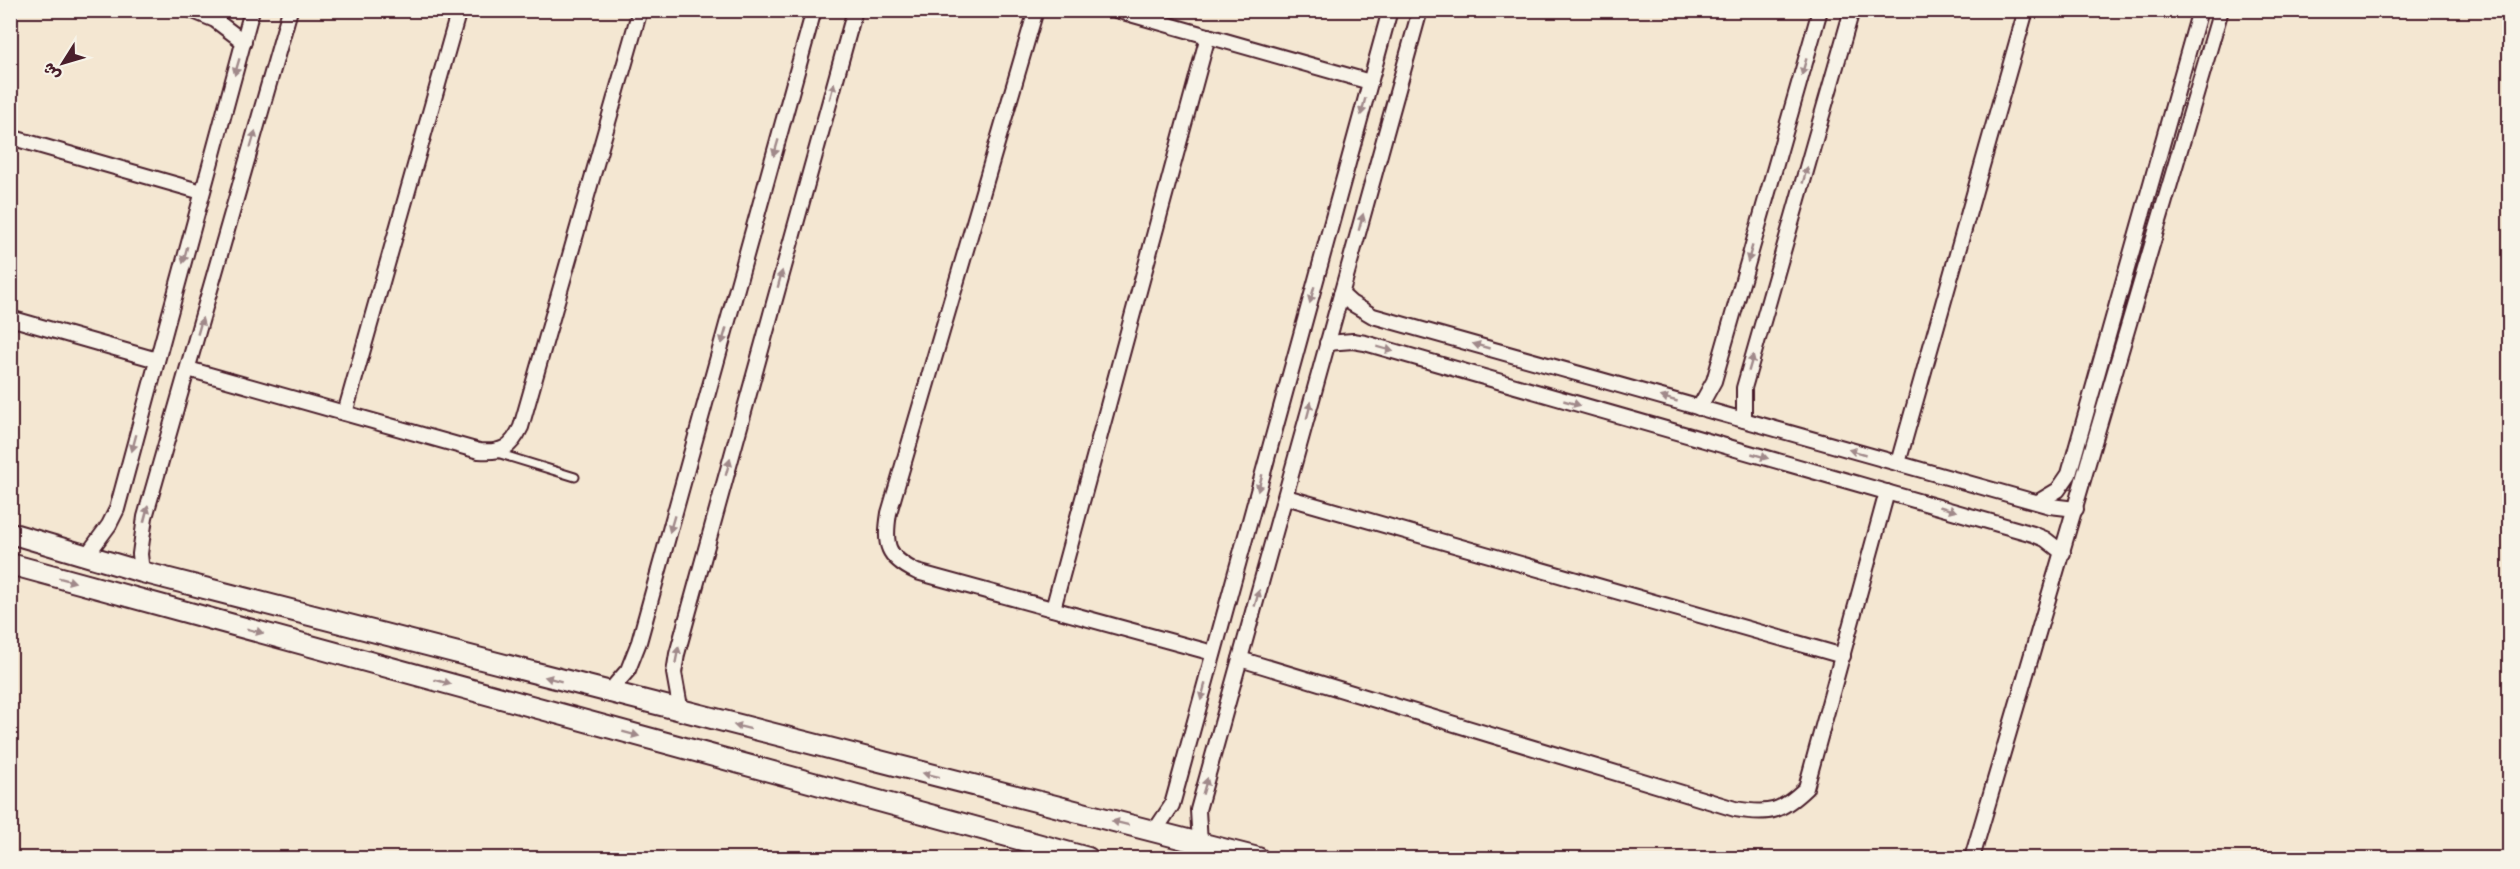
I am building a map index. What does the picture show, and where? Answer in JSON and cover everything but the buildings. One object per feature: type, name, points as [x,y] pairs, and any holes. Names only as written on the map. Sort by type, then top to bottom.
[{"type":"street","points":[[190,10],[215,20],[244,42]]},
{"type":"street","points":[[87,555],[109,525],[117,509],[252,10]]},
{"type":"street","points":[[142,572],[141,535],[290,10]]},
{"type":"street","points":[[345,413],[459,10]]},
{"type":"street","points":[[188,369],[479,451],[497,453],[513,444],[521,428],[640,10]]},
{"type":"street","points":[[608,693],[628,670],[639,642],[814,10]]},
{"type":"street","points":[[681,712],[674,673],[677,654],[855,10]]},
{"type":"street","points":[[1036,10],[889,513],[886,534],[889,552],[900,564],[917,572],[1213,653]]},
{"type":"street","points":[[1116,10],[1370,82]]},
{"type":"street","points":[[1154,832],[1172,806],[1390,10]]},
{"type":"street","points":[[1200,844],[1198,810],[1420,10]]},
{"type":"street","points":[[1699,408],[1714,381],[1820,10]]},
{"type":"street","points":[[1744,420],[1744,388],[1852,10]]},
{"type":"street","points":[[1898,463],[2026,10]]},
{"type":"street","points":[[2038,502],[2058,490],[2069,474],[2200,10]]},
{"type":"street","points":[[1972,858],[2222,10]]},
{"type":"street","points":[[1053,609],[1208,36]]},
{"type":"street","points":[[10,137],[202,192]]},
{"type":"street","points":[[2155,163],[2176,169]]},
{"type":"street","points":[[1341,294],[1350,303],[1373,315],[2038,502],[2076,509]]},
{"type":"street","points":[[10,318],[157,360]]},
{"type":"street","points":[[1328,343],[1353,341],[1365,344],[1887,492],[2033,534],[2045,539],[2062,553]]},
{"type":"street","points":[[1240,659],[1735,809],[1761,814],[1787,806],[1806,788],[1887,492]]},
{"type":"street","points":[[1286,497],[1843,656]]},
{"type":"street","points":[[10,533],[142,572],[681,712],[1258,858]]},
{"type":"street","points":[[10,564],[1088,858]]},
{"type":"lane","points":[[497,453],[574,477]]}]
